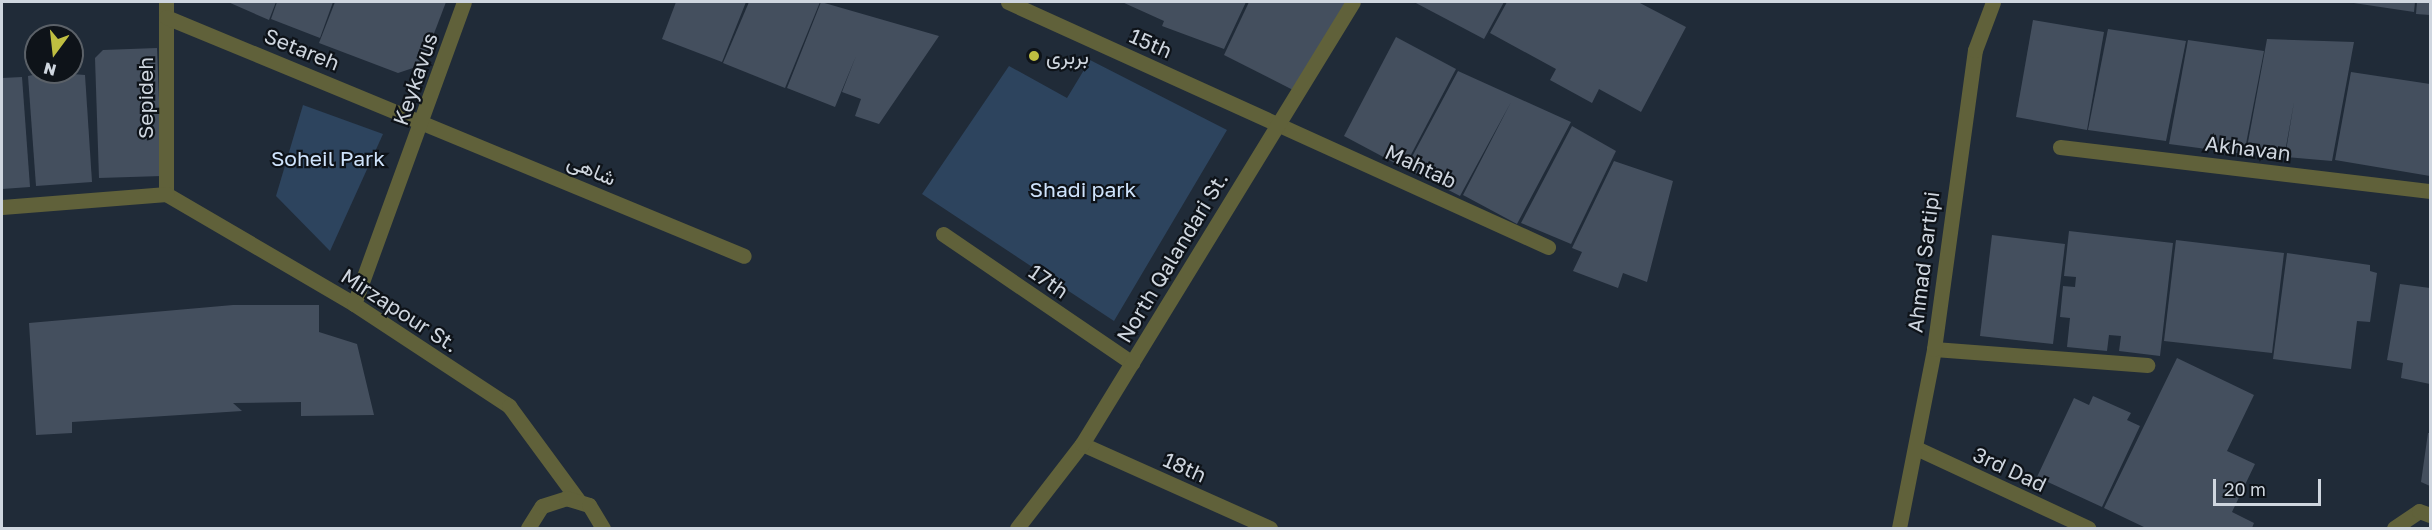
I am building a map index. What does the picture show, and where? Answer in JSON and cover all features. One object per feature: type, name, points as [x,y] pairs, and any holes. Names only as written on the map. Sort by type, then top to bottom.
[{"type":"street","name":"Keykavus","points":[[354,304],[423,121],[464,2]]},
{"type":"street","name":"15th","points":[[1008,2],[1278,123]]},
{"type":"street","name":"North Qalandari St.","points":[[1017,528],[1082,444],[1353,2]]},
{"type":"street","name":"Ahmad Sartipi","points":[[1899,528],[1934,349],[1958,157],[1975,50],[1993,2]]},
{"type":"street","name":"Setareh","points":[[166,9],[423,121]]},
{"type":"street","name":"Sepideh","points":[[166,9],[166,194]]},
{"type":"street","name":"شاهی","points":[[423,121],[744,256]]},
{"type":"street","name":"Mahtab","points":[[1278,123],[1548,247]]},
{"type":"street","name":"Akhavan","points":[[2060,147],[2430,191]]},
{"type":"street","points":[[2,207],[166,194]]},
{"type":"street","name":"Mirzapour St.","points":[[166,194],[354,304],[509,406],[578,500],[604,527]]},
{"type":"street","name":"17th","points":[[943,234],[1131,363]]},
{"type":"street","points":[[1934,349],[2147,365]]},
{"type":"street","name":"18th","points":[[1082,444],[1270,528]]},
{"type":"street","name":"3rd Dad","points":[[1916,448],[2088,528]]},
{"type":"street","points":[[528,528],[542,506],[553,499],[578,500]]},
{"type":"street","points":[[2394,528],[2419,511],[2430,515]]},
{"type":"green space","name":"Shadi park","points":[[1090,60],[1227,130],[1114,321],[922,194],[1009,66],[1067,98]]},
{"type":"green space","name":"Soheil Park","points":[[303,105],[383,134],[330,251],[276,196]]},
{"type":"building","points":[[228,2],[276,2],[269,20]]},
{"type":"building","points":[[277,2],[333,2],[320,38],[271,19]]},
{"type":"building","points":[[335,2],[446,2],[422,65],[398,73],[319,43]]},
{"type":"building","points":[[676,2],[746,2],[722,62],[662,39]]},
{"type":"building","points":[[749,2],[820,2],[785,88],[723,63]]},
{"type":"building","points":[[821,2],[939,36],[879,124],[855,116],[861,99],[842,92],[856,56],[835,107],[787,88]]},
{"type":"building","points":[[1122,2],[1246,2],[1224,49],[1162,26],[1164,21]]},
{"type":"building","points":[[1249,2],[1347,2],[1293,90],[1224,55]]},
{"type":"building","points":[[1414,2],[1504,2],[1484,39]]},
{"type":"building","points":[[1507,2],[1638,2],[1686,27],[1641,112],[1599,89],[1592,103],[1550,80],[1556,69],[1490,33]]},
{"type":"building","points":[[2347,2],[2415,2],[2414,12]]},
{"type":"building","points":[[2417,2],[2430,2],[2430,15],[2416,14]]},
{"type":"building","points":[[2033,20],[2104,32],[2087,130],[2016,117]]},
{"type":"building","points":[[2108,29],[2186,41],[2166,141],[2088,130]]},
{"type":"building","points":[[1396,37],[1456,69],[1404,168],[1344,136]]},
{"type":"building","points":[[2267,39],[2354,42],[2332,161],[2285,157],[2294,102],[2284,158],[2246,153]]},
{"type":"building","points":[[2188,40],[2264,51],[2244,154],[2169,144]]},
{"type":"building","points":[[157,48],[162,176],[99,178],[95,58],[103,50]]},
{"type":"building","points":[[1458,71],[1571,122],[1517,224],[1463,195],[1511,102],[1460,196],[1406,168]]},
{"type":"building","points":[[2351,72],[2430,84],[2430,176],[2335,160]]},
{"type":"building","points":[[85,75],[92,182],[36,186],[29,84],[84,84]]},
{"type":"building","points":[[22,77],[30,187],[2,189],[2,78]]},
{"type":"building","points":[[1572,126],[1616,151],[1571,244],[1521,223]]},
{"type":"building","points":[[1614,161],[1673,181],[1647,282],[1623,273],[1618,288],[1573,271],[1582,252],[1572,248]]},
{"type":"building","points":[[2069,231],[2173,243],[2160,356],[2119,351],[2121,336],[2109,335],[2107,351],[2067,347],[2070,318],[2060,317],[2063,286],[2075,287],[2076,277],[2064,276]]},
{"type":"building","points":[[1992,235],[2065,244],[2053,344],[1980,336]]},
{"type":"building","points":[[2176,240],[2284,253],[2272,353],[2164,341]]},
{"type":"building","points":[[2287,253],[2370,265],[2370,271],[2377,273],[2370,322],[2357,321],[2351,369],[2273,359]]},
{"type":"building","points":[[2400,284],[2430,288],[2430,384],[2401,378],[2403,363],[2387,360]]},
{"type":"building","points":[[233,305],[319,305],[319,332],[357,344],[374,415],[301,416],[301,402],[233,403],[242,411],[72,422],[72,433],[36,435],[29,323]]},
{"type":"building","points":[[2177,358],[2254,395],[2227,451],[2255,464],[2232,512],[2254,523],[2252,528],[2146,528],[2104,508]]},
{"type":"building","points":[[2093,396],[2131,413],[2127,420],[2140,426],[2102,507],[2037,477],[2074,398],[2089,405]]},
{"type":"building","points":[[2428,433],[2430,433],[2430,486],[2421,482]]},
{"type":"place","name":"بربری","points":[[1034,56]]}]
